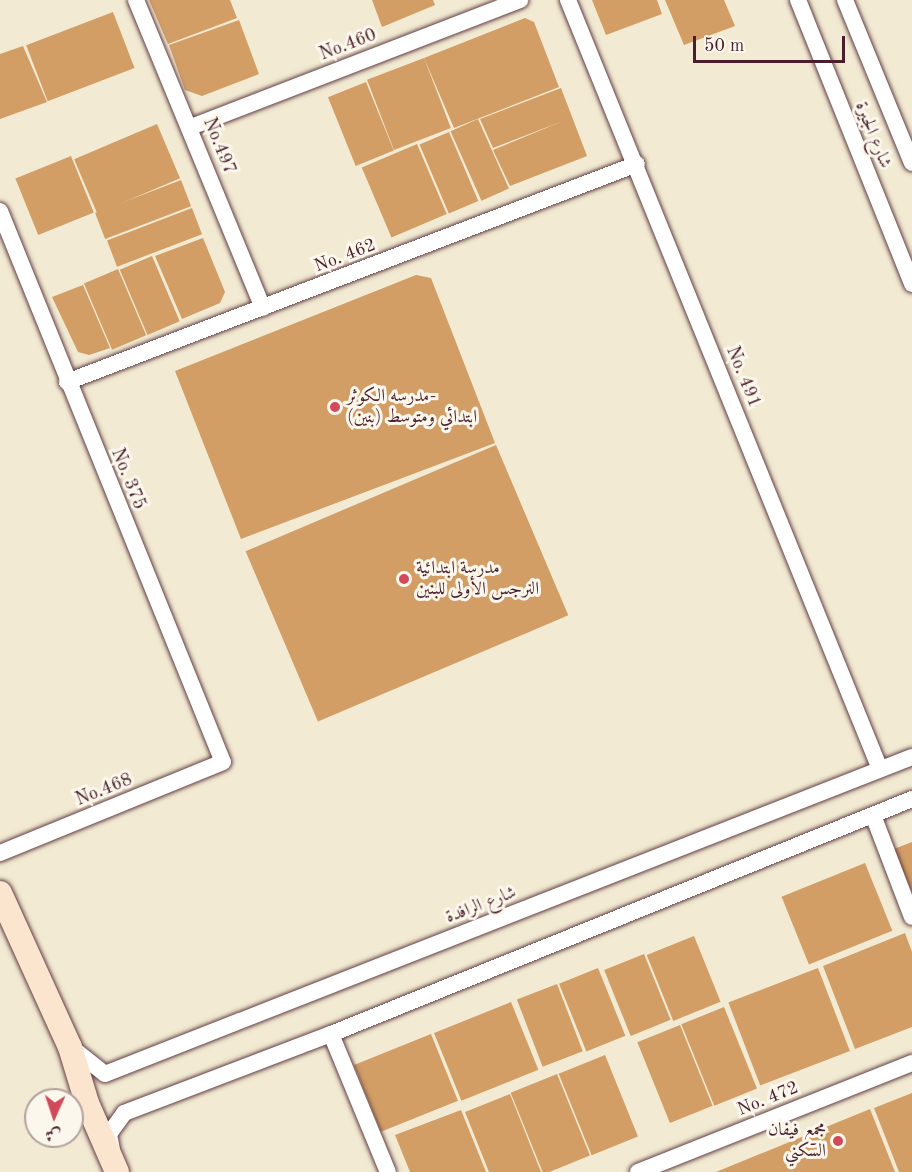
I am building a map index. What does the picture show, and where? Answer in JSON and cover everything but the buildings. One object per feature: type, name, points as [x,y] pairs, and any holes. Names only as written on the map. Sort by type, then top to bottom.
[{"type":"main road","points":[[0,893],[70,1047],[87,1103],[116,1169]]},
{"type":"street","name":"No.497","points":[[136,0],[191,127],[263,308]]},
{"type":"street","name":"No.460","points":[[191,127],[520,0]]},
{"type":"street","name":"No. 491","points":[[568,0],[637,164],[880,769]]},
{"type":"street","name":"شارع الجيرة","points":[[798,0],[912,284]]},
{"type":"street","name":"شارع الجيرة","points":[[845,0],[912,163]]},
{"type":"street","name":"No. 462","points":[[67,382],[637,164]]},
{"type":"street","name":"No. 375","points":[[0,211],[67,382],[223,762]]},
{"type":"street","name":"شارع الرافدة","points":[[70,1047],[105,1074],[912,757]]},
{"type":"street","name":"No.468","points":[[0,854],[223,762]]},
{"type":"street","points":[[116,1169],[109,1134],[124,1113],[331,1034],[912,799]]},
{"type":"street","points":[[873,815],[912,917]]},
{"type":"street","points":[[331,1034],[388,1172]]},
{"type":"street","name":"No. 472","points":[[638,1172],[912,1063]]},
{"type":"place","name":"مدرسه الكوثر- ابتدائي ومتوسط (بنين)","points":[[335,407]]},
{"type":"place","name":"مدرسة ابتدائية النرجس الأولى للبنين","points":[[404,579]]},
{"type":"place","name":"مجمع فيفان السكني","points":[[838,1141]]}]
